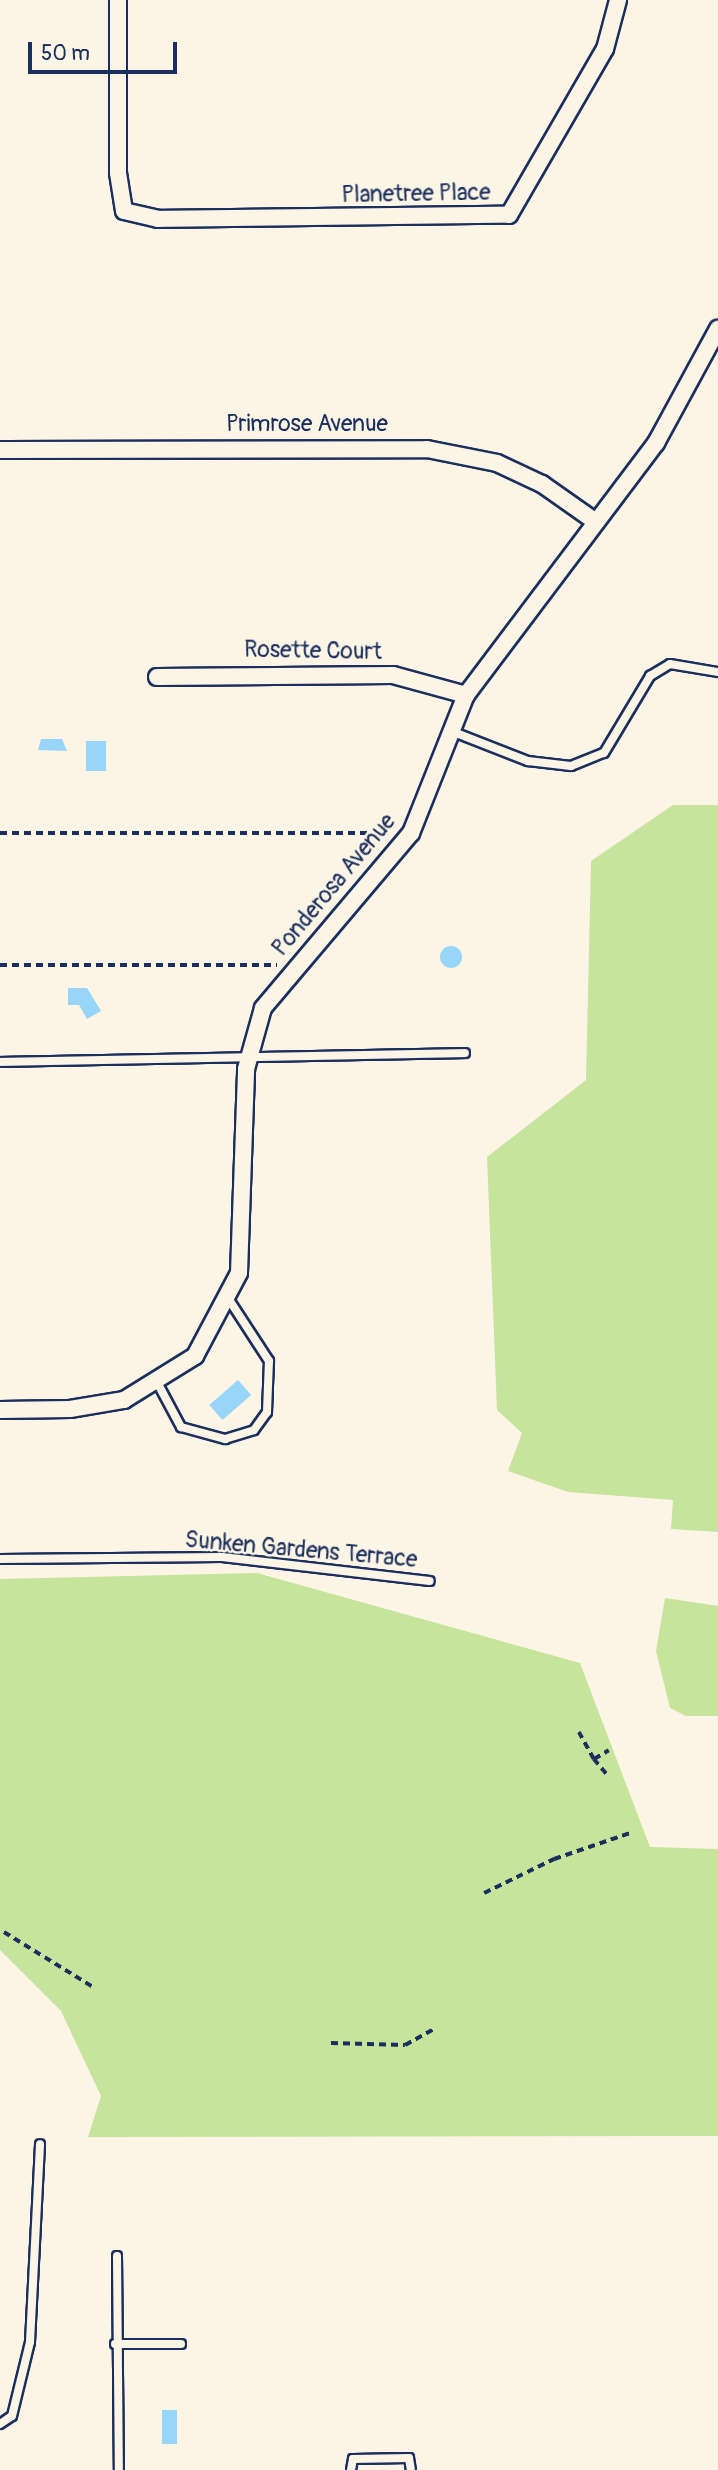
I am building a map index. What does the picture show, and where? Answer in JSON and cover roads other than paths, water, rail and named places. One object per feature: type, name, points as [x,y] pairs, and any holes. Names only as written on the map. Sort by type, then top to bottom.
[{"type":"street","name":"Planetree Place","points":[[118,0],[124,211],[158,219],[509,215],[605,50],[618,0]]},
{"type":"street","name":"Ponderosa Avenue","points":[[0,1409],[70,1409],[124,1400],[158,1384],[195,1356],[229,1298],[239,1273],[248,1061],[263,1008],[411,833],[448,730],[466,695],[656,443],[718,329]]},
{"type":"street","name":"Primrose Avenue","points":[[0,450],[427,449],[497,463],[542,484],[596,522]]},
{"type":"street","name":"Rosette Court","points":[[157,677],[393,675],[466,695]]},
{"type":"lane","points":[[448,730],[528,761],[571,766],[604,753],[650,676],[670,664],[718,672]]},
{"type":"lane","points":[[0,1062],[248,1061],[312,1053],[465,1053]]},
{"type":"lane","points":[[158,1384],[181,1427],[225,1439],[254,1430],[267,1412],[269,1361],[229,1298]]},
{"type":"lane","name":"Sunken Gardens Terrace","points":[[0,1559],[222,1557],[430,1581]]},
{"type":"lane","points":[[0,2424],[16,2406],[30,2342],[40,2144]]},
{"type":"lane","points":[[117,2256],[119,2470]]},
{"type":"lane","points":[[116,2344],[181,2344]]},
{"type":"lane","points":[[351,2470],[353,2459],[409,2458],[411,2470]]},
{"type":"water","points":[[41,739],[62,739],[67,751],[38,750]]},
{"type":"water","points":[[86,741],[106,741],[106,771],[86,771]]},
{"type":"water","points":[[451,946],[459,949],[462,957],[459,965],[451,968],[443,965],[440,957],[443,949]]},
{"type":"water","points":[[68,988],[87,988],[101,1011],[87,1019],[79,1005],[68,1005]]},
{"type":"water","points":[[238,1380],[251,1395],[222,1420],[209,1405]]},
{"type":"water","points":[[162,2410],[177,2410],[177,2444],[162,2444]]}]
